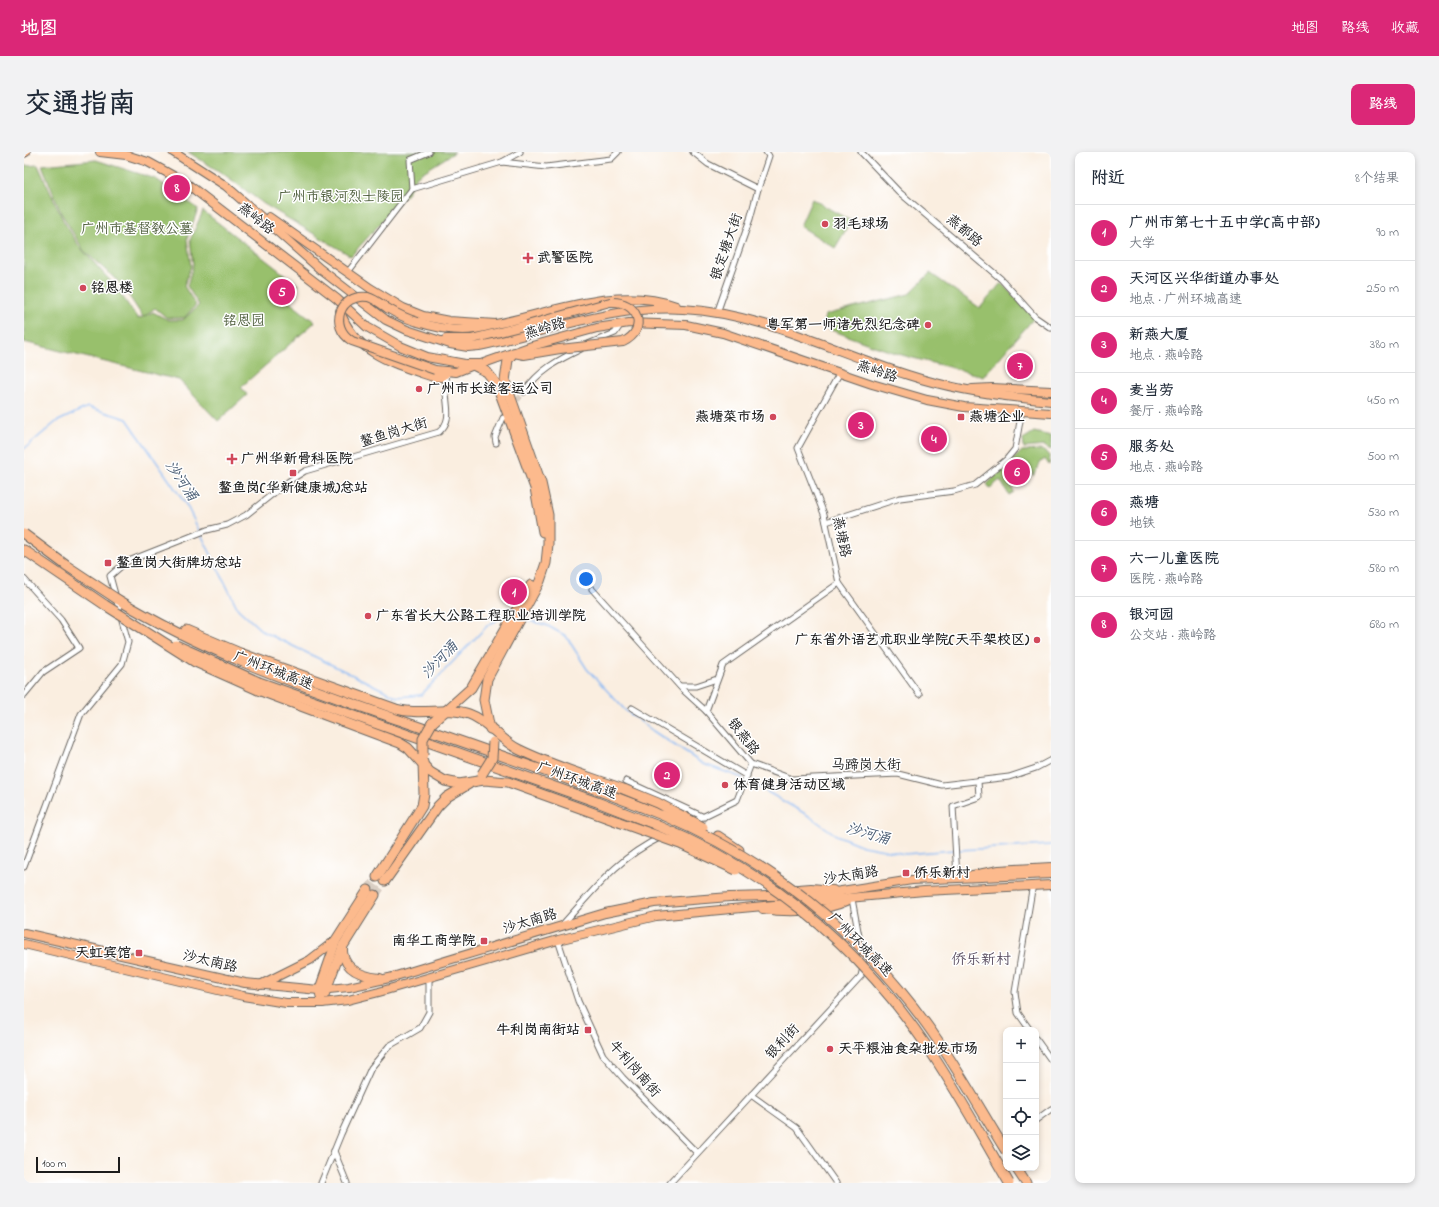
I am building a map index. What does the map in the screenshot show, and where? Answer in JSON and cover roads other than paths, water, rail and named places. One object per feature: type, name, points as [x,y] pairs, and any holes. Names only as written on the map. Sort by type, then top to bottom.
[{"type":"highway","points":[[424,782],[419,756],[423,739],[432,723],[443,712],[465,695],[479,675],[528,590],[536,573],[541,557],[543,533],[540,509],[526,452],[505,381],[508,360],[513,353]]},
{"type":"highway","points":[[447,797],[482,778],[492,758],[493,742],[487,726],[484,700],[487,679],[540,581],[546,563],[549,537],[548,515],[541,483],[497,385],[487,372],[474,365]]},
{"type":"highway","name":"广州环城高速","points":[[24,534],[67,566],[117,599],[186,637],[263,671],[603,792],[662,816],[727,846],[785,882],[834,921],[866,952],[896,985],[939,1042],[1003,1146]]},
{"type":"highway","name":"广州环城高速","points":[[24,550],[105,605],[192,653],[259,682],[597,802],[656,825],[722,856],[768,884],[821,924],[879,983],[927,1046],[962,1100],[1009,1183]]},
{"type":"highway","points":[[117,599],[240,653],[396,710],[422,713],[458,712],[472,715],[508,743],[529,754],[658,803],[718,836],[785,882]]},
{"type":"highway","points":[[105,605],[170,648],[203,666],[249,687],[395,741],[419,756],[436,777]]},
{"type":"highway","points":[[422,713],[441,709],[465,695]]},
{"type":"highway","points":[[484,700],[494,726],[508,743]]},
{"type":"highway","points":[[432,723],[444,715],[458,712]]},
{"type":"highway","points":[[419,756],[423,765],[424,794],[422,806],[381,879],[434,810],[447,797],[469,783],[482,778]]},
{"type":"highway","points":[[423,765],[436,777],[445,781],[459,784],[469,783]]},
{"type":"highway","points":[[459,784],[482,778],[513,784],[680,844],[764,884],[795,903]]},
{"type":"highway","points":[[339,943],[372,892]]},
{"type":"highway","points":[[1018,1171],[1026,1183]]},
{"type":"main road","name":"燕岭路","points":[[100,152],[126,156],[148,162],[186,183],[337,299],[367,327],[400,346],[427,357],[474,365],[493,361],[532,346],[580,332],[621,324],[662,323],[686,325],[714,331],[897,393],[942,404],[1051,413]]},
{"type":"main road","name":"燕岭路","points":[[173,152],[211,175],[244,200],[314,264],[376,313],[402,328],[454,345],[478,346],[607,314],[644,309],[682,308],[717,313],[780,330],[908,375],[940,384],[972,389],[992,388],[1051,391]]},
{"type":"main road","points":[[244,200],[392,303],[414,313],[448,322],[496,324]]},
{"type":"main road","points":[[474,365],[456,372],[435,370],[352,341],[342,333],[338,320],[340,312],[345,305],[352,300],[365,297],[375,300],[397,313],[418,322],[446,329],[462,330],[496,324],[583,303],[612,298],[656,300],[682,308]]},
{"type":"main road","points":[[337,299],[348,330],[370,352],[433,377],[442,377],[447,372]]},
{"type":"main road","points":[[431,338],[472,339],[610,302],[627,305],[635,312],[638,321],[637,327],[628,340],[616,343],[560,349],[524,355],[513,353]]},
{"type":"main road","points":[[972,389],[1008,397],[1051,401]]},
{"type":"main road","name":"沙太南路","points":[[24,933],[237,982],[323,990],[355,986],[389,978],[616,910],[654,903],[745,897],[762,892],[811,888],[840,891],[912,880],[957,878],[992,871],[1051,867]]},
{"type":"main road","points":[[957,878],[1051,874]]},
{"type":"main road","name":"沙太南路","points":[[24,944],[243,996],[286,1003],[322,1003],[358,997],[558,940],[656,916],[752,907],[772,910],[827,908],[852,899],[954,889],[1051,885]]},
{"type":"main road","points":[[339,943],[345,961],[357,973],[364,976],[389,978]]},
{"type":"main road","points":[[260,985],[310,960],[339,943]]},
{"type":"main road","points":[[322,1003],[323,990],[339,943]]},
{"type":"main road","points":[[355,986],[358,997]]},
{"type":"street","points":[[412,189],[410,160],[429,152]]},
{"type":"street","points":[[348,272],[412,189],[502,162],[520,152]]},
{"type":"street","points":[[502,162],[546,167],[611,159],[618,152]]},
{"type":"street","points":[[693,152],[708,164],[758,189]]},
{"type":"street","name":"银定塘大街","points":[[717,313],[750,219],[769,156],[766,152]]},
{"type":"street","name":"燕都路","points":[[861,152],[899,192],[1001,279],[1035,317],[1051,328]]},
{"type":"street","points":[[524,392],[545,369],[556,361],[594,340],[615,333],[621,324]]},
{"type":"street","name":"鳌鱼岗大街","points":[[24,868],[81,714],[122,664],[128,642],[110,576],[126,562],[207,530],[227,525],[246,515],[296,476],[314,468],[439,432],[445,427],[448,416],[445,385],[447,372]]},
{"type":"street","name":"燕塘路","points":[[839,374],[798,448],[826,522],[839,583],[919,694]]},
{"type":"street","points":[[826,522],[900,498],[954,491],[975,485],[1006,460],[1016,449],[1022,410]]},
{"type":"street","points":[[496,443],[496,437],[503,418]]},
{"type":"street","points":[[24,579],[61,620],[79,648],[42,672],[24,696]]},
{"type":"street","points":[[706,711],[723,665],[839,583]]},
{"type":"street","name":"银燕路","points":[[562,926],[614,868],[626,857],[650,843],[737,800],[751,764],[706,711],[680,686],[592,589]]},
{"type":"street","points":[[680,686],[696,686],[717,679]]},
{"type":"street","points":[[632,708],[747,776]]},
{"type":"street","name":"马蹄岗大街","points":[[751,764],[792,779],[898,774],[942,785],[1008,777],[1036,768],[1051,760]]},
{"type":"street","points":[[626,781],[704,817]]},
{"type":"street","points":[[957,878],[953,806],[979,797],[978,781]]},
{"type":"street","points":[[1028,1027],[1018,1013],[1015,992],[1032,890]]},
{"type":"street","name":"银利街","points":[[670,1183],[861,976],[864,963],[852,899]]},
{"type":"street","name":"牛利岗南街","points":[[558,940],[578,1001],[600,1049],[623,1078],[697,1153]]},
{"type":"street","points":[[321,1183],[371,1068],[389,1046],[420,1028],[430,1012],[429,978]]},
{"type":"street","points":[[1039,1043],[1051,1060]]},
{"type":"street","points":[[751,1095],[797,1128],[836,1183]]},
{"type":"street","points":[[1039,1118],[1051,1109]]},
{"type":"street","points":[[334,1151],[347,1183]]},
{"type":"waterway","name":"沙河涌","points":[[24,449],[56,422],[88,407],[127,419],[187,506],[238,609],[262,631],[398,697],[421,695],[487,626],[507,614],[509,615]]},
{"type":"waterway","name":"沙河涌","points":[[524,619],[546,625],[566,636],[587,669],[625,710],[653,731],[703,764],[743,778]]},
{"type":"waterway","name":"沙河涌","points":[[747,780],[809,816],[836,835],[863,846],[905,854],[954,850]]},
{"type":"waterway","name":"沙河涌","points":[[958,850],[1051,845]]},
{"type":"tunnel","points":[[513,406],[524,392]]},
{"type":"tunnel","points":[[368,890],[377,877]]},
{"type":"tunnel","points":[[375,895],[385,881]]},
{"type":"place","name":"银河园","points":[[177,188]]},
{"type":"place","name":"羽毛球场","points":[[825,224]]},
{"type":"place","name":"武警医院","points":[[528,258]]},
{"type":"place","name":"铭恩楼","points":[[83,288]]},
{"type":"place","name":"服务处","points":[[282,292]]},
{"type":"place","name":"粤军第一师诸先烈纪念碑","points":[[928,325]]},
{"type":"place","name":"六一儿童医院","points":[[1020,366]]},
{"type":"place","name":"广州市长途客运公司","points":[[419,389]]},
{"type":"place","name":"燕塘菜市场","points":[[773,417]]},
{"type":"place","name":"燕塘企业","points":[[961,417]]},
{"type":"place","name":"新燕大厦","points":[[861,425]]},
{"type":"place","name":"麦当劳","points":[[934,439]]},
{"type":"place","name":"广州华新骨科医院","points":[[232,459]]},
{"type":"place","name":"燕塘","points":[[1017,472]]},
{"type":"place","name":"鳌鱼岗(华新健康城)总站","points":[[293,473]]},
{"type":"place","name":"鳌鱼岗大街牌坊总站","points":[[108,563]]},
{"type":"place","name":"广州市第七十五中学(高中部)","points":[[514,592]]},
{"type":"place","name":"广东省长大公路工程职业培训学院","points":[[368,616]]},
{"type":"place","name":"广东省外语艺术职业学院(天平架校区)","points":[[1037,640]]},
{"type":"place","name":"天河区兴华街道办事处","points":[[667,775]]},
{"type":"place","name":"体育健身活动区域","points":[[725,785]]},
{"type":"place","name":"侨乐新村","points":[[906,873]]},
{"type":"place","name":"南华工商学院","points":[[484,941]]},
{"type":"place","name":"天虹宾馆","points":[[139,953]]},
{"type":"place","name":"牛利岗南街站","points":[[588,1030]]},
{"type":"place","name":"天平粮油食杂批发市场","points":[[830,1049]]},
{"type":"district","name":"侨乐新村","points":[[981,960]]},
{"type":"park label","name":"广州市银河烈士陵园","points":[[341,197]]},
{"type":"park label","name":"广州市基督教公墓","points":[[137,229]]},
{"type":"park label","name":"铭恩园","points":[[244,321]]}]
